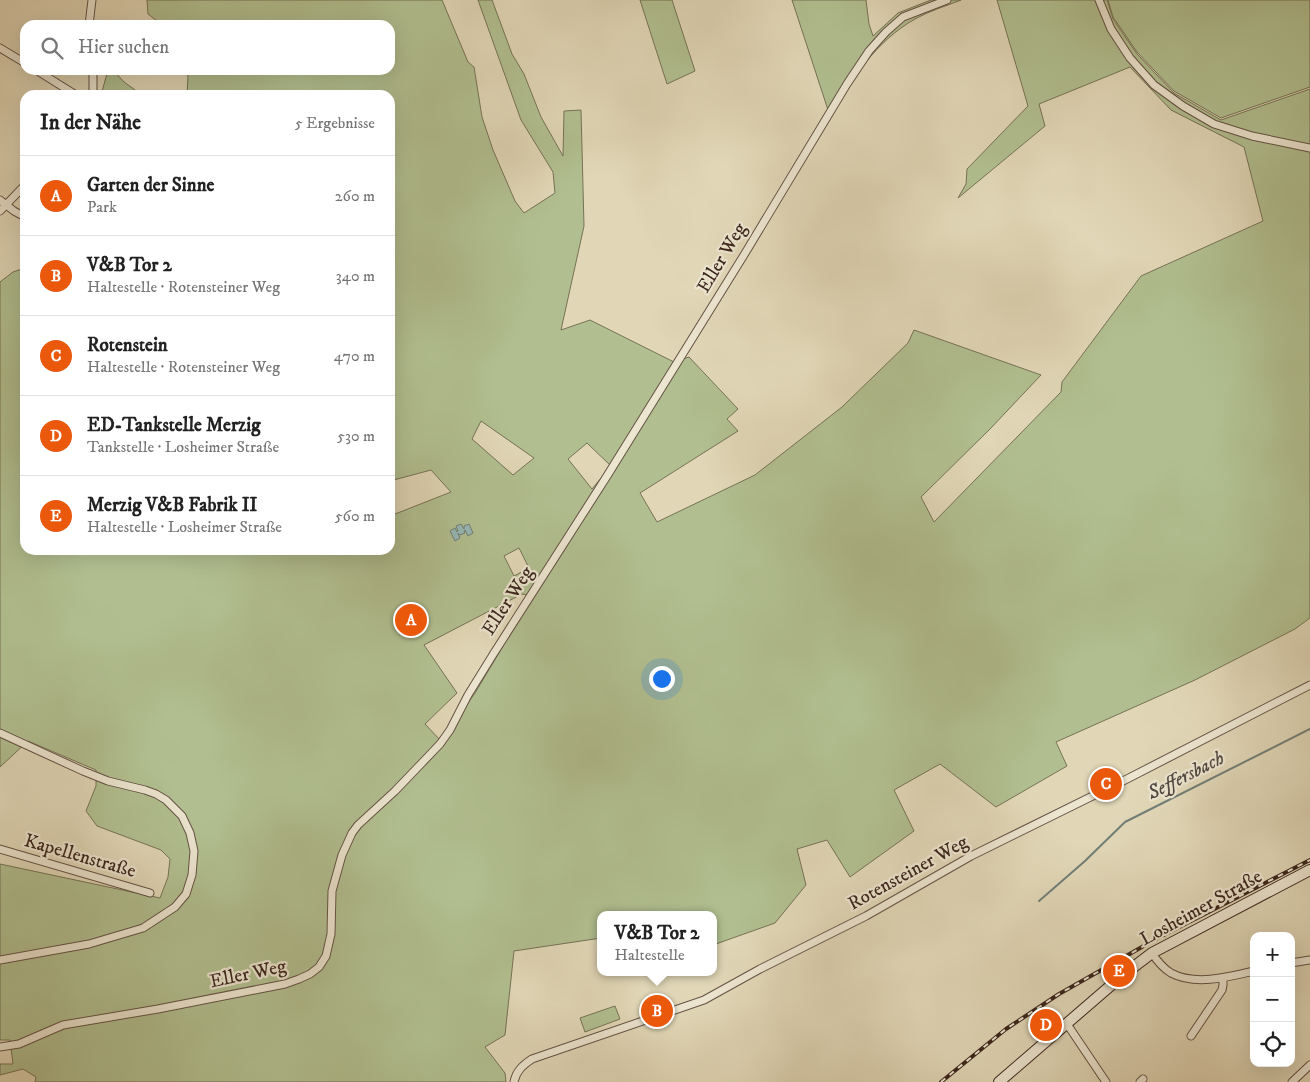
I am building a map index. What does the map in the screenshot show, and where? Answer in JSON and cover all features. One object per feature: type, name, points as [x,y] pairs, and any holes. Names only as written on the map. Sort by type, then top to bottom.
[{"type":"main road","name":"Losheimer Straße","points":[[999,1082],[1123,975],[1152,953],[1310,870]]},
{"type":"street","points":[[89,20],[92,0]]},
{"type":"street","name":"Eller Weg","points":[[0,1047],[19,1044],[63,1025],[158,1009],[285,984],[299,980],[318,967],[326,956],[330,940],[332,891],[342,855],[352,833],[440,744],[450,730],[488,662],[608,476],[869,51],[903,17],[947,0]]},
{"type":"street","points":[[1099,0],[1111,29],[1130,58],[1154,85],[1183,106],[1214,124],[1252,136],[1310,148]]},
{"type":"street","points":[[0,48],[20,61]]},
{"type":"street","points":[[44,75],[68,90]]},
{"type":"street","points":[[92,90],[93,75]]},
{"type":"street","points":[[0,212],[20,190]]},
{"type":"street","points":[[0,200],[20,214]]},
{"type":"street","name":"Rotensteiner Weg","points":[[515,1078],[523,1065],[532,1060],[704,1000],[760,969],[866,916],[971,856],[1125,780],[1310,684]]},
{"type":"street","points":[[0,734],[108,781],[145,790],[166,800],[182,816],[186,823],[193,842],[194,852],[190,884],[181,901],[164,915],[143,928],[89,944],[0,960]]},
{"type":"street","name":"Kapellenstraße","points":[[0,849],[150,893]]},
{"type":"street","points":[[1152,953],[1158,962],[1171,973],[1189,979],[1223,978],[1250,972]]},
{"type":"street","points":[[1295,962],[1310,960]]},
{"type":"street","points":[[1191,1036],[1222,990],[1223,978]]},
{"type":"street","points":[[1067,1024],[1106,1082]]},
{"type":"street","points":[[1292,1082],[1310,1065]]},
{"type":"green space","points":[[147,0],[442,0],[468,62],[474,67],[482,117],[493,150],[515,201],[524,213],[555,193],[553,172],[521,120],[478,0],[492,0],[512,54],[524,74],[541,117],[563,156],[564,111],[581,110],[584,226],[561,330],[590,320],[674,362],[689,357],[738,409],[727,419],[738,431],[640,493],[657,522],[755,475],[842,407],[908,343],[914,330],[1041,375],[991,428],[921,497],[934,522],[1061,392],[1062,382],[1141,276],[1263,221],[1244,147],[1171,110],[1130,67],[1039,104],[1045,126],[958,198],[966,184],[967,169],[1028,106],[997,0],[1107,0],[1113,19],[1137,54],[1174,93],[1221,120],[1310,89],[1310,618],[1295,629],[1195,680],[1056,742],[1067,766],[996,807],[940,764],[894,790],[914,831],[850,877],[827,840],[797,849],[806,885],[775,923],[717,944],[717,911],[597,911],[597,939],[514,951],[505,1035],[485,1047],[505,1073],[506,1082],[35,1082],[36,1077],[23,1069],[0,1075],[0,1064],[13,1064],[10,1040],[0,1040],[0,864],[160,898],[168,877],[170,859],[161,850],[97,826],[86,811],[96,786],[96,770],[28,741],[0,767],[0,282],[13,272],[20,270],[20,555],[395,555],[395,514],[451,492],[431,470],[395,480],[395,90],[187,90],[188,75],[395,75],[395,20],[156,20],[148,14]],"holes":[[[481,421],[534,458],[513,475],[472,439]],[[587,443],[611,466],[592,489],[568,459]],[[519,548],[529,568],[514,576],[504,556]],[[522,594],[533,596],[475,693],[441,741],[425,724],[457,693],[424,645]]]},
{"type":"green space","points":[[640,0],[672,0],[695,71],[667,84]]},
{"type":"green space","points":[[792,0],[866,0],[869,24],[873,36],[898,13],[931,0],[961,0],[920,16],[888,38],[856,75],[830,116]]},
{"type":"green space","points":[[1108,0],[1310,0],[1310,87],[1221,118],[1174,91],[1137,52],[1113,17]]},
{"type":"green space","points":[[107,75],[118,75],[135,90],[102,90]]},
{"type":"green space","points":[[615,1006],[620,1019],[585,1032],[580,1018]]},
{"type":"water","points":[[461,524],[464,529],[464,526],[469,524],[473,533],[468,536],[465,530],[465,533],[460,535],[458,533],[460,538],[455,541],[450,531],[455,528],[457,532],[456,526]]},
{"type":"waterway","name":"Seffersbach","points":[[1039,901],[1085,861],[1125,822],[1310,729]]},
{"type":"railway","points":[[941,1082],[1006,1029],[1059,994],[1156,939],[1310,860]]},
{"type":"place","name":"Garten der Sinne","points":[[411,620]]},
{"type":"place","name":"Rotenstein","points":[[1106,784]]},
{"type":"place","name":"Merzig V&B Fabrik II","points":[[1119,971]]},
{"type":"place","name":"V&B Tor 2","points":[[657,1011]]},
{"type":"place","name":"ED-Tankstelle Merzig","points":[[1046,1025]]}]
